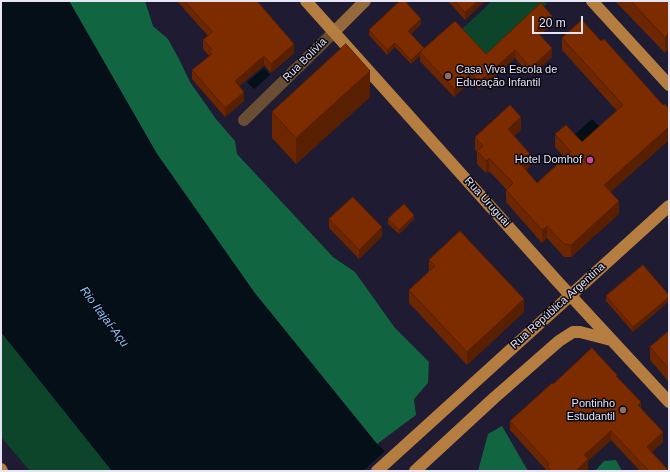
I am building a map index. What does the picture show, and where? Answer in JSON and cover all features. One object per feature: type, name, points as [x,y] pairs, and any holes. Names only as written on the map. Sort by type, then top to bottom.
[{"type":"main road","name":"Rua Uruguai","points":[[306,1],[570,295],[669,402]]},
{"type":"main road","points":[[592,1],[669,85]]},
{"type":"main road","name":"Rua República Argentina","points":[[377,471],[669,206]]},
{"type":"main road","points":[[415,471],[494,398],[553,346],[572,332],[586,333],[612,341]]},
{"type":"street","name":"Rua Bolívia","points":[[244,120],[365,1]]},
{"type":"green space","points":[[69,1],[145,1],[153,26],[168,39],[190,82],[216,119],[235,141],[237,154],[333,257],[355,272],[395,328],[429,362],[428,383],[414,399],[416,415],[377,444],[254,292],[157,154]]},
{"type":"green space","points":[[492,1],[544,1],[547,4],[487,59],[460,31]]},
{"type":"green space","points":[[1,332],[112,471],[30,471],[1,437]]},
{"type":"green space","points":[[502,426],[528,471],[478,471],[488,434]]},
{"type":"green space","points":[[616,460],[622,471],[595,471],[604,461]]},
{"type":"water","name":"Rio Itajaí-Açu","points":[[1,1],[69,1],[157,154],[254,292],[377,444],[406,471],[112,471],[1,332]]},
{"type":"water","points":[[264,68],[270,75],[254,89],[247,82]]},
{"type":"water","points":[[592,119],[602,130],[581,149],[571,138]]},
{"type":"pier","points":[[386,450],[408,471],[363,471]]},
{"type":"building","points":[[185,1],[257,1],[294,44],[271,64],[264,56],[235,81],[244,92],[225,108],[192,70],[212,54],[209,51],[212,49],[203,40],[212,32]]},
{"type":"building","points":[[400,1],[405,1],[421,19],[408,31],[424,48],[411,60],[395,43],[387,50],[369,30]]},
{"type":"building","points":[[455,1],[478,1],[465,12]]},
{"type":"building","points":[[631,1],[669,1],[669,33],[665,37]]},
{"type":"building","points":[[541,3],[552,16],[536,31],[552,48],[531,68],[515,50],[479,82],[471,73],[454,89],[420,52],[455,21],[486,54]]},
{"type":"building","points":[[582,20],[601,41],[604,39],[663,105],[665,104],[669,109],[669,127],[604,185],[619,201],[571,245],[564,244],[547,226],[542,230],[506,190],[513,183],[489,158],[486,161],[477,151],[483,146],[475,137],[510,105],[521,117],[508,129],[530,154],[520,163],[537,183],[571,152],[555,134],[566,125],[582,142],[623,105],[562,38]]},
{"type":"building","points":[[346,44],[370,71],[296,138],[272,112]]},
{"type":"building","points":[[353,197],[382,227],[359,250],[329,219]]},
{"type":"building","points":[[404,204],[414,215],[399,230],[388,219]]},
{"type":"building","points":[[460,231],[524,299],[467,352],[409,290],[435,266],[429,260]]},
{"type":"building","points":[[643,265],[669,295],[669,297],[633,327],[606,296]]},
{"type":"building","points":[[669,331],[669,369],[650,347]]},
{"type":"building","points":[[592,348],[641,402],[638,405],[663,432],[647,447],[669,471],[649,471],[611,431],[584,455],[588,459],[576,471],[552,471],[547,466],[549,464],[510,421]]},
{"type":"place","name":"Casa Viva Escola de Educação Infantil","points":[[448,76]]},
{"type":"place","name":"Hotel Domhof","points":[[590,160]]},
{"type":"place","name":"Pontinho Estudantil","points":[[623,410]]}]
